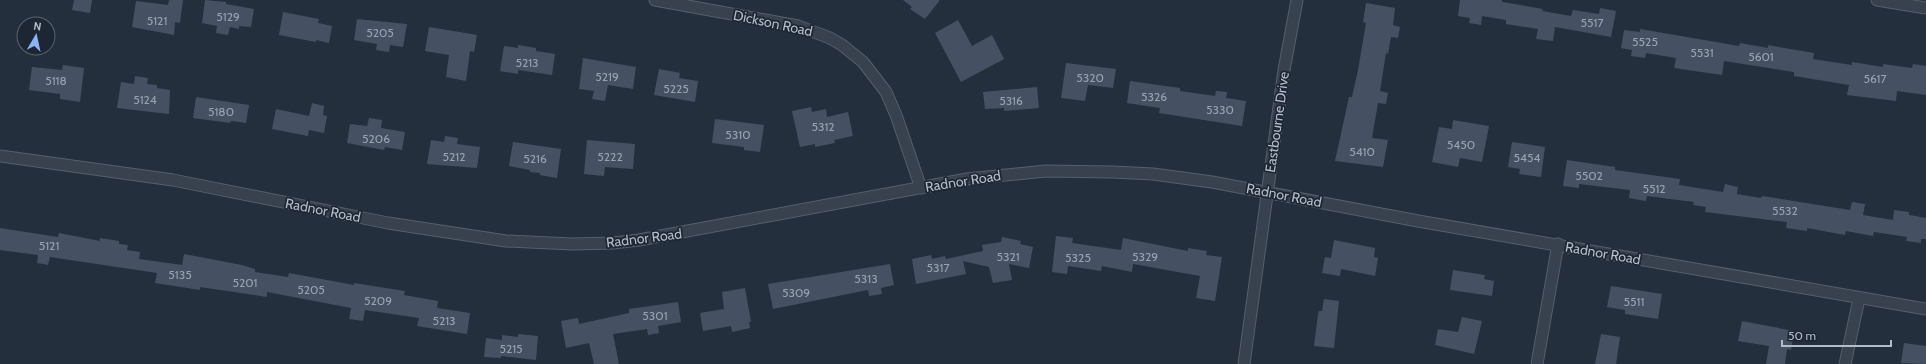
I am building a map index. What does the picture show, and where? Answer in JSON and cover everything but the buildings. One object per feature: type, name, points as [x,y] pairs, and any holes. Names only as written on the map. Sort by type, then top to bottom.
[{"type":"street","name":"Dickson Road","points":[[655,0],[798,26],[830,38],[842,45],[863,62],[886,92],[896,115],[921,188]]},
{"type":"street","name":"Eastbourne Drive","points":[[1244,364],[1284,70],[1297,0]]},
{"type":"street","points":[[1877,0],[1926,8]]},
{"type":"street","name":"Radnor Road","points":[[0,156],[173,180],[414,228],[506,241],[552,244],[612,244],[639,240],[967,179],[1026,172],[1106,172],[1172,176],[1859,299],[1926,309]]},
{"type":"street","points":[[1537,364],[1558,244]]},
{"type":"street","points":[[1845,364],[1859,299]]}]
